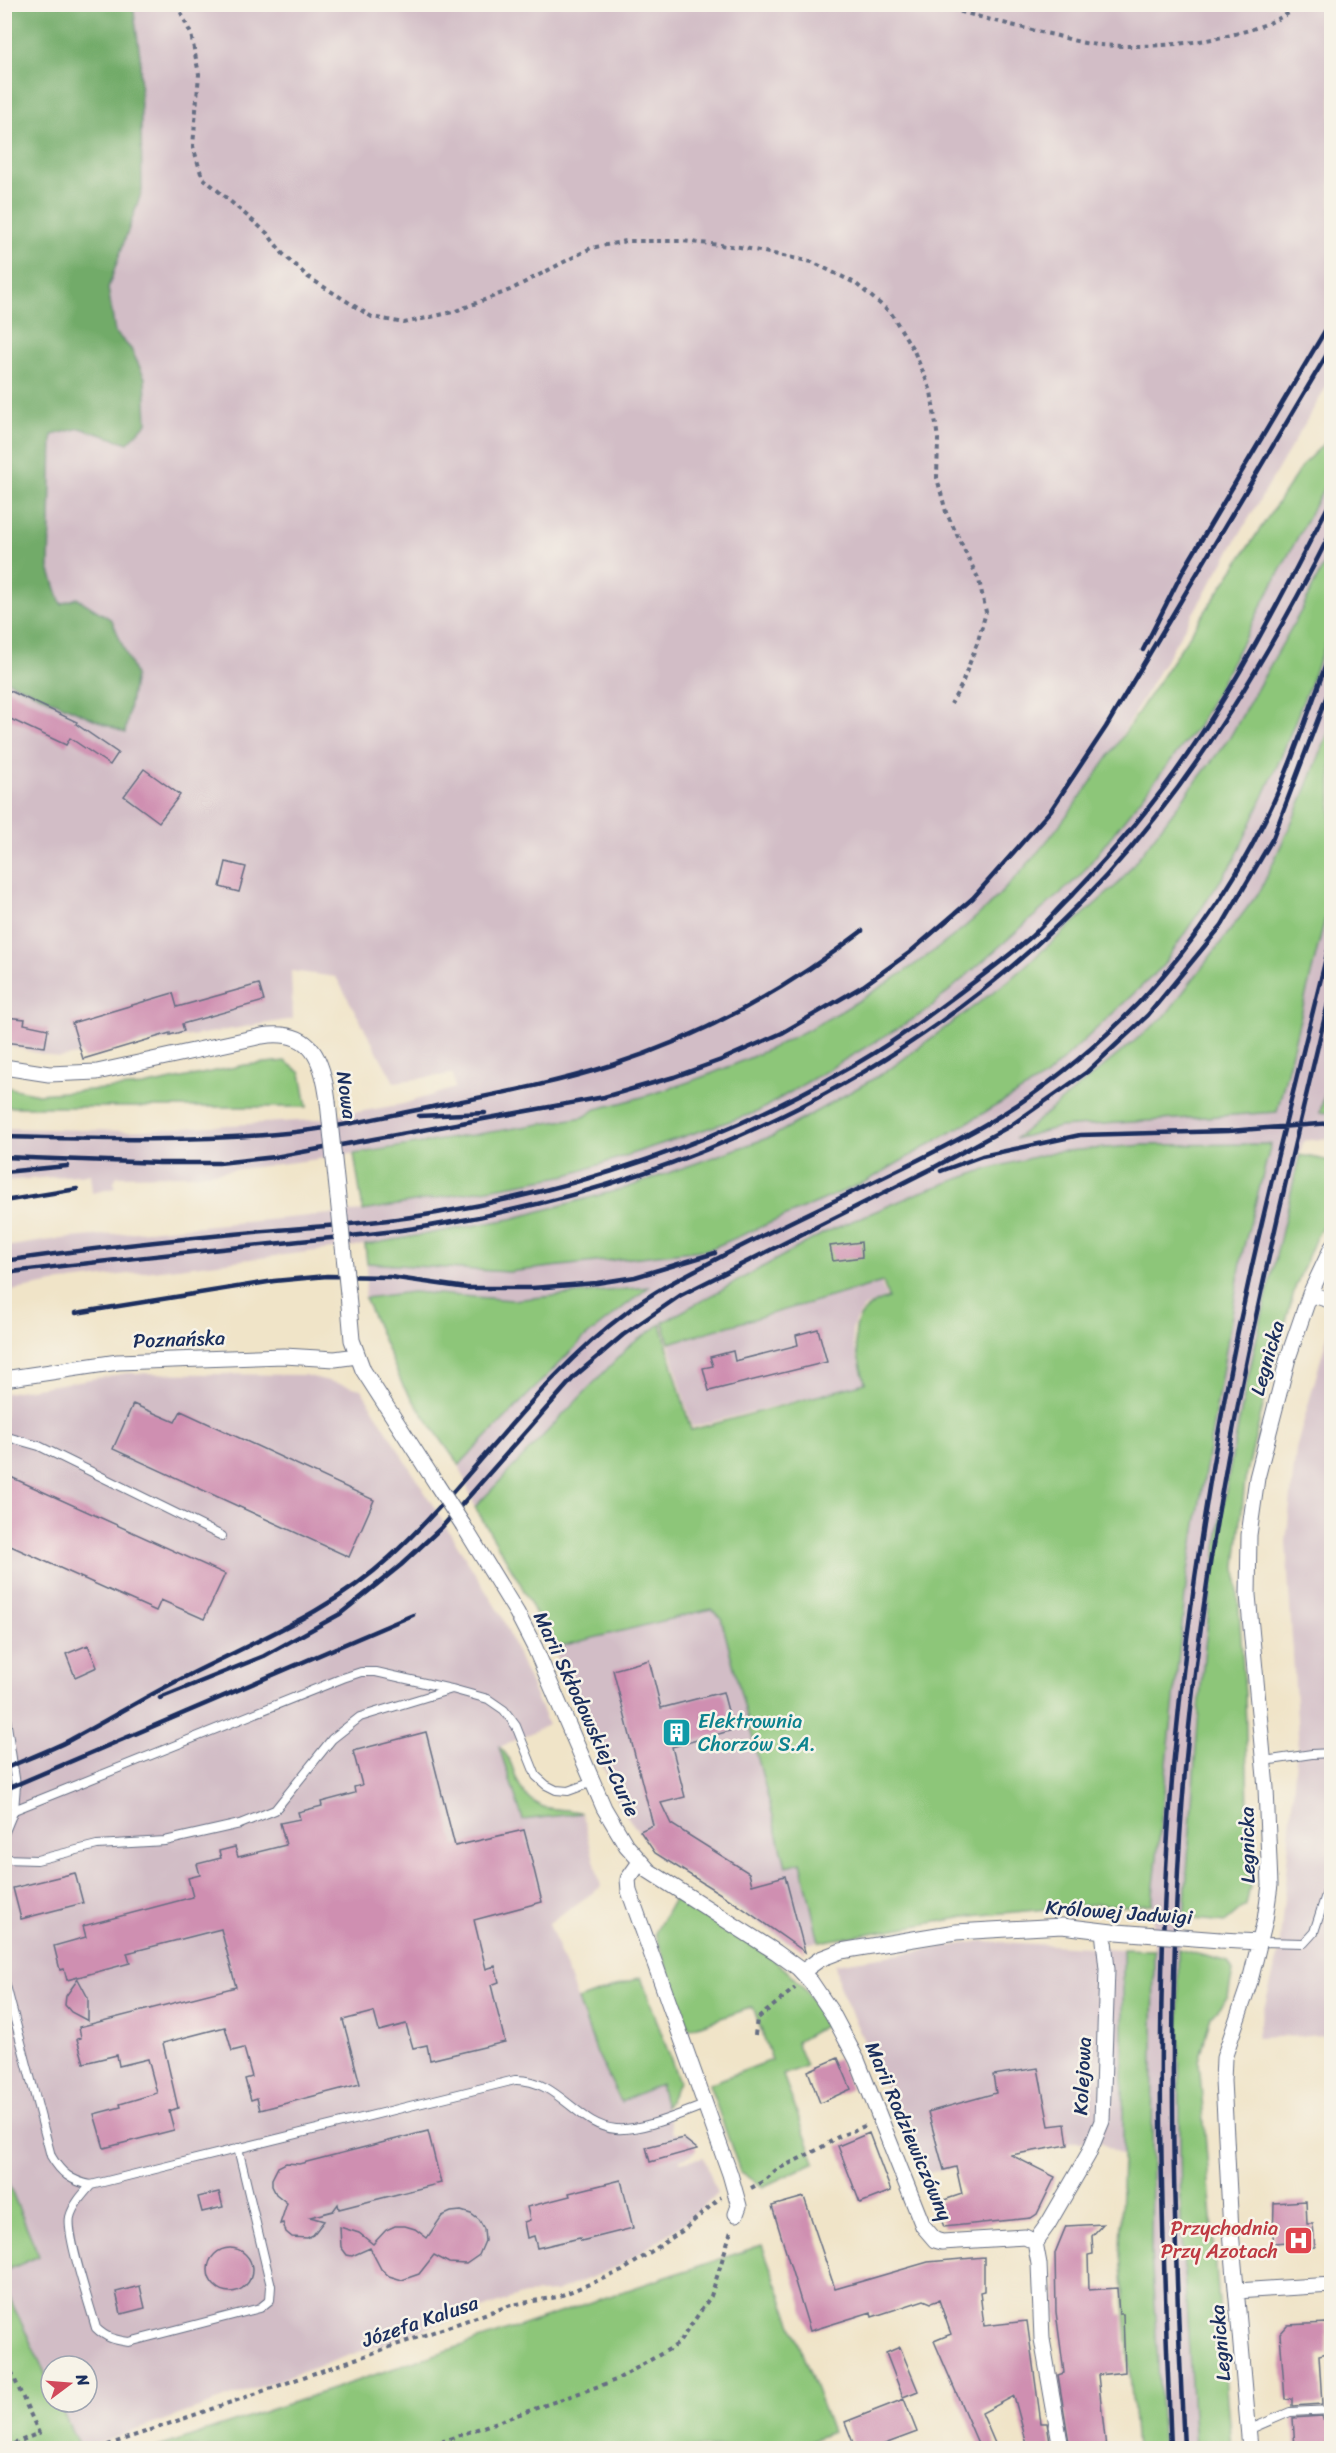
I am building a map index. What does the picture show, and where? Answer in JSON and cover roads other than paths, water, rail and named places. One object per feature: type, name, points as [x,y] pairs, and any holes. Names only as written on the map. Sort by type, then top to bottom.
[{"type":"street","name":"Nowa","points":[[4,1067],[49,1074],[90,1072],[262,1036],[283,1035],[305,1043],[316,1054],[324,1071],[352,1340],[357,1356]]},
{"type":"street","name":"Legnicka","points":[[1250,2448],[1225,2121],[1224,2058],[1243,2003],[1260,1942],[1271,1873],[1264,1761],[1248,1595],[1249,1535],[1257,1478],[1298,1325],[1332,1247]]},
{"type":"street","points":[[1310,1294],[1332,1301]]},
{"type":"street","name":"Poznańska","points":[[4,1379],[118,1362],[284,1356],[335,1359],[357,1356]]},
{"type":"street","name":"Marii Skłodowskiej-Curie","points":[[357,1356],[363,1370],[517,1613],[535,1648],[592,1782],[614,1825],[640,1862]]},
{"type":"street","points":[[640,1862],[628,1880],[629,1891],[739,2206],[736,2214]]},
{"type":"street","name":"Marii Rodziewiczówny","points":[[640,1862],[672,1886],[767,1945],[824,2001],[850,2046],[916,2211],[923,2226],[935,2240],[1024,2237],[1035,2242]]},
{"type":"street","name":"Królowej Jadwigi","points":[[801,1978],[820,1959],[841,1951],[957,1932],[1062,1926],[1110,1932],[1260,1942]]},
{"type":"street","name":"Kolejowa","points":[[1035,2242],[1089,2155],[1102,2121],[1110,1932]]},
{"type":"street","points":[[1035,2242],[1039,2264],[1042,2339],[1061,2448]]},
{"type":"street","points":[[1237,2291],[1332,2284]]},
{"type":"lane","points":[[4,1436],[39,1446],[222,1536]]},
{"type":"lane","points":[[14,1810],[361,1672],[376,1672],[489,1699],[504,1710],[516,1726],[536,1776],[546,1785],[556,1790],[567,1791],[592,1782]]},
{"type":"lane","points":[[4,1859],[37,1860],[97,1845],[165,1841],[240,1824],[276,1810],[332,1739],[360,1717],[452,1689]]},
{"type":"lane","points":[[4,1705],[16,1785],[14,1810],[4,1834]]},
{"type":"lane","points":[[1264,1761],[1332,1753]]},
{"type":"lane","points":[[1260,1942],[1304,1943],[1314,1932],[1332,1876]]},
{"type":"lane","points":[[4,1978],[51,2156],[68,2178],[91,2185],[515,2080],[527,2080],[547,2087],[591,2120],[612,2129],[634,2128],[705,2105]]},
{"type":"lane","points":[[91,2185],[78,2201],[70,2217],[70,2234],[96,2328],[110,2338],[129,2342],[260,2308],[270,2300],[271,2286],[238,2148]]},
{"type":"lane","points":[[1248,2430],[1290,2412],[1332,2409]]},
{"type":"railway","points":[[1143,650],[1183,571],[1332,319]]},
{"type":"railway","points":[[4,1157],[219,1163],[275,1157],[604,1097],[674,1077],[721,1060],[782,1033],[863,986],[909,953],[973,898],[1051,810],[1106,727],[1332,346]]},
{"type":"railway","points":[[4,1261],[167,1241],[394,1219],[437,1213],[543,1191],[596,1176],[698,1141],[797,1096],[859,1062],[928,1016],[1023,944],[1122,840],[1168,783],[1215,713],[1267,622],[1332,499]]},
{"type":"railway","points":[[4,1273],[356,1236],[441,1224],[536,1204],[628,1178],[717,1145],[803,1106],[885,1059],[963,1005],[1037,944],[1106,876],[1172,796],[1231,711],[1284,622],[1332,530]]},
{"type":"railway","points":[[4,1769],[70,1740],[167,1686],[290,1625],[341,1595],[390,1557],[421,1527],[563,1368],[594,1339],[639,1303],[676,1280],[728,1253],[977,1129],[1017,1105],[1094,1046],[1162,977],[1192,940],[1219,901],[1267,816],[1285,775],[1332,648]]},
{"type":"railway","points":[[160,1698],[264,1656],[340,1614],[401,1565],[442,1527],[575,1376],[623,1335],[681,1295],[933,1168],[1010,1126],[1087,1072],[1148,1015],[1222,925],[1273,838],[1332,682]]},
{"type":"railway","points":[[4,1137],[174,1139],[242,1137],[296,1132],[354,1123],[545,1083],[612,1065],[679,1040],[711,1025],[774,991],[862,931]]},
{"type":"railway","points":[[1171,2448],[1162,2189],[1161,2016],[1167,1843],[1174,1757],[1197,1565],[1229,1374],[1265,1209],[1332,934]]},
{"type":"railway","points":[[1184,2448],[1174,2190],[1173,2018],[1179,1845],[1186,1759],[1196,1661],[1226,1467],[1265,1274],[1332,987]]},
{"type":"railway","points":[[419,1116],[485,1113]]},
{"type":"railway","points":[[941,1171],[982,1156],[1080,1135],[1229,1131],[1332,1123]]},
{"type":"railway","points":[[4,1172],[67,1166]]},
{"type":"railway","points":[[4,1201],[77,1189]]},
{"type":"railway","points":[[76,1313],[274,1281],[327,1276],[390,1277],[467,1288],[532,1288],[597,1283],[635,1277],[715,1253]]},
{"type":"railway","points":[[4,1790],[413,1615]]},
{"type":"place","name":"Elektrownia Chorzów S.A.","points":[[677,1733]]},
{"type":"place","name":"Przychodnia Przy Azotach","points":[[1299,2240]]}]
